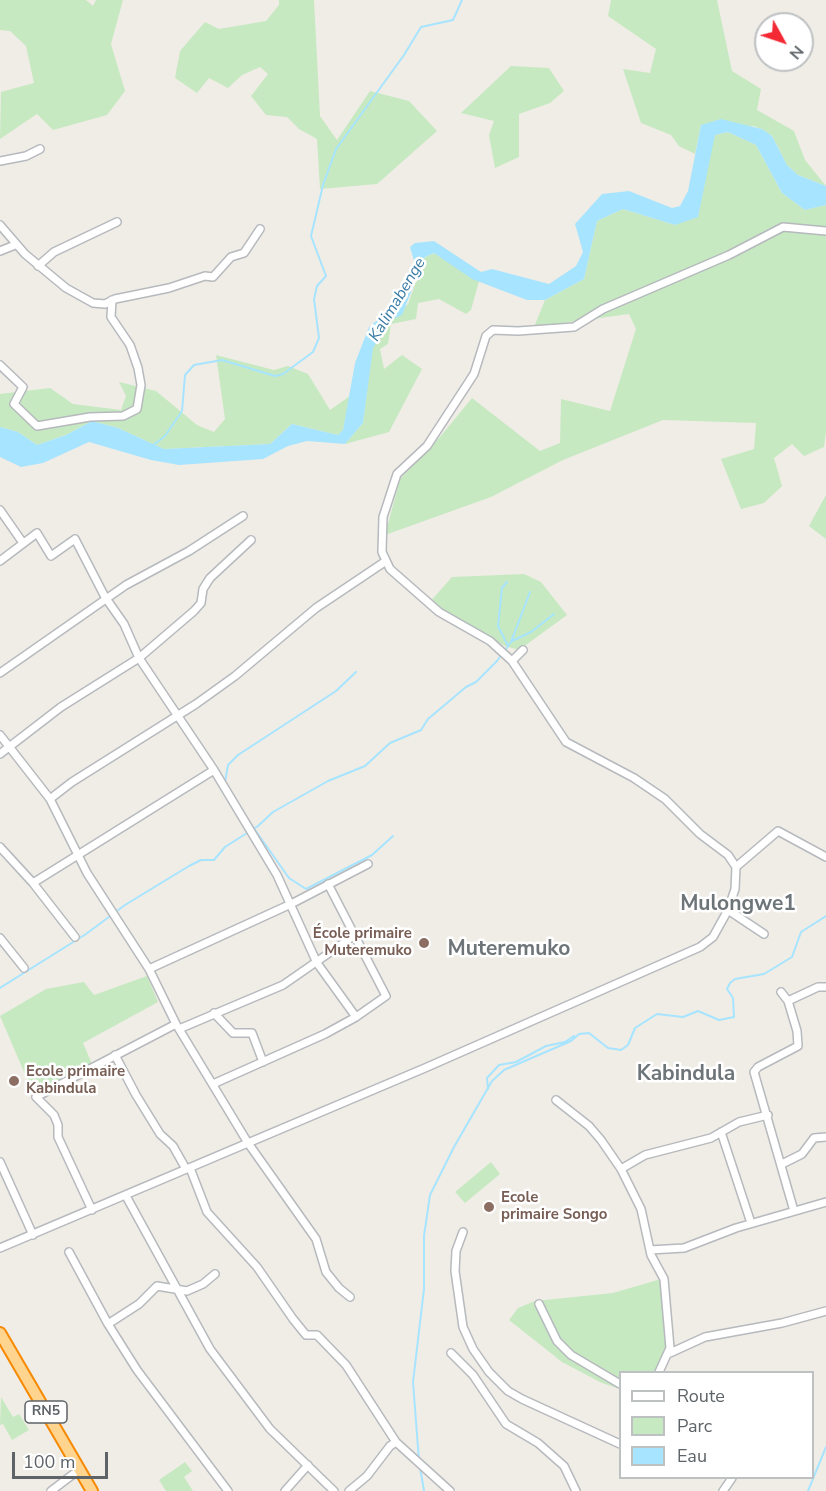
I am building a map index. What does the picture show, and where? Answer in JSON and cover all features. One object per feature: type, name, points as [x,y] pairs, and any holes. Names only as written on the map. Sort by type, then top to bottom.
[{"type":"highway","name":"RN5","points":[[0,1333],[92,1491]]},
{"type":"street","points":[[0,161],[26,156],[40,148]]},
{"type":"street","points":[[38,266],[54,252],[117,222]]},
{"type":"street","points":[[0,225],[15,245],[66,288],[93,303],[105,304],[112,300],[169,288],[205,276],[213,277],[231,257],[244,253],[260,229]]},
{"type":"street","points":[[0,1248],[126,1196],[700,947],[712,937],[728,910],[735,888],[736,867],[728,855],[700,834],[665,799],[634,778],[566,742],[512,661],[490,641],[439,612],[390,569],[381,543],[383,517],[398,474],[427,446],[474,374],[486,336],[493,330],[518,331],[574,327],[603,309],[729,255],[783,226],[826,231]]},
{"type":"street","points":[[0,251],[15,245]]},
{"type":"street","points":[[0,365],[23,387],[14,404],[37,426],[90,417],[123,416],[137,409],[141,385],[138,368],[130,345],[111,317],[112,300]]},
{"type":"street","points":[[0,510],[23,543]]},
{"type":"street","points":[[0,672],[105,598],[243,516]]},
{"type":"street","points":[[0,561],[37,533],[51,556],[75,539],[105,598],[124,624],[139,658],[214,770],[277,875],[317,963],[357,1017]]},
{"type":"street","points":[[0,754],[70,701],[139,658],[194,611],[201,603],[203,589],[210,578],[251,540]]},
{"type":"street","points":[[50,799],[72,782],[178,716],[235,676],[325,602],[386,561]]},
{"type":"street","points":[[512,661],[524,650]]},
{"type":"street","points":[[0,735],[50,799],[87,873],[149,969],[178,1026],[213,1084],[249,1143],[316,1239],[326,1272],[350,1297]]},
{"type":"street","points":[[33,883],[214,770]]},
{"type":"street","points":[[736,867],[778,831],[826,857]]},
{"type":"street","points":[[0,847],[33,883],[75,937]]},
{"type":"street","points":[[149,969],[291,904],[368,864]]},
{"type":"street","points":[[213,1084],[357,1017],[383,1000],[386,993],[328,884]]},
{"type":"street","points":[[728,910],[764,934]]},
{"type":"street","points":[[92,1210],[58,1137],[58,1125],[54,1115],[36,1097],[115,1055],[178,1026],[283,985],[355,935]]},
{"type":"street","points":[[0,938],[24,968]]},
{"type":"street","points":[[788,1001],[818,987],[826,987]]},
{"type":"street","points":[[781,992],[788,1001],[797,1031],[798,1046],[758,1067],[754,1072],[783,1164],[794,1211]]},
{"type":"street","points":[[214,1013],[233,1033],[252,1033],[263,1062]]},
{"type":"street","points":[[115,1055],[160,1134],[173,1146],[188,1169],[207,1212],[256,1267],[306,1335],[317,1335],[345,1365],[396,1442],[450,1491]]},
{"type":"street","points":[[555,1100],[589,1126],[621,1169],[640,1209],[650,1250],[663,1279],[670,1353]]},
{"type":"street","points":[[621,1169],[645,1155],[711,1138],[739,1122],[768,1115]]},
{"type":"street","points":[[721,1132],[751,1223]]},
{"type":"street","points":[[783,1164],[802,1154],[814,1138],[826,1137]]},
{"type":"street","points":[[0,1162],[33,1234]]},
{"type":"street","points":[[126,1196],[179,1290],[205,1342],[270,1429],[334,1491]]},
{"type":"street","points":[[650,1250],[684,1248],[751,1223],[826,1202]]},
{"type":"street","points":[[463,1232],[456,1251],[455,1271],[463,1327],[473,1349],[489,1372],[508,1391],[522,1399],[619,1443]]},
{"type":"street","points":[[69,1252],[108,1324],[137,1370],[228,1491]]},
{"type":"street","points":[[108,1324],[139,1304],[157,1286],[179,1290],[195,1288],[215,1274]]},
{"type":"street","points":[[539,1304],[557,1341],[571,1355],[619,1383]]},
{"type":"street","points":[[660,1371],[670,1353],[705,1337],[782,1323],[826,1311]]},
{"type":"street","points":[[452,1353],[473,1375],[501,1413],[506,1424],[538,1443],[564,1466],[575,1491]]},
{"type":"street","points":[[349,1491],[371,1471],[390,1446],[396,1442]]},
{"type":"street","points":[[285,1491],[308,1465]]},
{"type":"street","points":[[51,1491],[80,1469]]},
{"type":"green space","points":[[0,0],[86,0],[93,6],[96,0],[123,0],[111,44],[125,91],[107,115],[53,130],[37,114],[0,139],[1,92],[34,83],[26,46],[10,31],[0,30]]},
{"type":"green space","points":[[279,0],[314,0],[320,116],[337,140],[370,91],[409,101],[437,131],[377,184],[320,189],[317,139],[299,129],[287,117],[266,115],[251,96],[268,74],[260,67],[242,75],[228,88],[209,78],[197,93],[175,78],[180,51],[205,22],[219,29],[266,21],[279,5]]},
{"type":"green space","points":[[611,0],[717,0],[732,71],[761,89],[757,110],[794,131],[805,160],[826,186],[798,175],[787,165],[772,136],[762,129],[753,126],[701,125],[695,154],[679,146],[671,135],[641,123],[623,69],[650,73],[656,49],[608,16]]},
{"type":"green space","points":[[511,66],[549,68],[564,91],[550,103],[519,114],[519,157],[495,168],[489,135],[494,121],[461,113]]},
{"type":"green space","points":[[728,132],[756,145],[782,193],[805,210],[826,205],[826,432],[824,447],[804,456],[792,444],[774,458],[782,486],[764,503],[741,509],[721,459],[754,449],[756,423],[663,420],[563,460],[491,497],[385,535],[400,479],[440,437],[472,398],[540,451],[560,443],[561,399],[610,411],[636,329],[629,314],[534,327],[545,300],[584,279],[597,221],[623,209],[675,225],[715,135]]},
{"type":"green space","points":[[434,253],[479,281],[471,310],[466,314],[439,299],[418,303],[416,319],[391,324],[388,344],[380,349],[384,369],[402,355],[422,369],[389,432],[345,444],[363,423],[372,348],[391,320],[408,304],[425,257]]},
{"type":"green space","points":[[216,355],[274,370],[288,366],[308,374],[330,410],[350,396],[343,430],[338,435],[292,424],[270,444],[164,449],[118,428],[92,421],[66,435],[37,445],[18,432],[0,427],[0,394],[50,388],[73,404],[121,410],[126,396],[119,382],[156,391],[197,425],[214,432],[225,419]]},
{"type":"green space","points":[[826,495],[826,539],[809,526]]},
{"type":"green space","points":[[524,574],[541,582],[567,615],[519,650],[505,646],[428,604],[452,577]]},
{"type":"green space","points":[[147,976],[158,1002],[83,1043],[92,1064],[34,1095],[0,1016],[46,989],[84,982],[94,995]]},
{"type":"green space","points":[[491,1162],[500,1174],[465,1203],[455,1192]]},
{"type":"green space","points":[[661,1279],[668,1351],[657,1371],[619,1371],[619,1389],[602,1383],[562,1362],[509,1320],[518,1308],[535,1301],[613,1293]]},
{"type":"green space","points":[[1,1397],[13,1417],[19,1414],[29,1430],[12,1440],[3,1424],[0,1425]]},
{"type":"green space","points":[[185,1462],[192,1471],[184,1477],[193,1491],[166,1491],[159,1480]]},
{"type":"water","name":"Kalimabenge","points":[[721,119],[762,129],[772,136],[787,165],[798,175],[826,186],[826,205],[805,210],[782,193],[756,145],[728,132],[715,135],[698,217],[675,225],[623,209],[597,221],[584,279],[545,300],[527,300],[472,279],[434,253],[425,257],[402,315],[391,320],[373,348],[363,423],[345,444],[307,441],[288,446],[263,459],[179,465],[151,460],[89,442],[43,463],[21,467],[0,457],[0,427],[18,432],[37,445],[66,435],[92,421],[118,428],[164,449],[270,444],[292,424],[338,435],[343,430],[355,363],[369,327],[390,310],[415,264],[410,247],[415,243],[434,241],[481,272],[492,269],[549,284],[576,266],[583,252],[575,224],[602,194],[629,191],[672,208],[680,206],[688,191],[701,125]]},
{"type":"waterway","points":[[152,446],[165,436],[182,411],[185,375],[194,365],[222,360],[275,376],[283,374],[313,352],[319,338],[314,299],[317,286],[326,276],[311,236],[323,185],[336,149],[404,55],[421,27],[453,20],[462,0]]},
{"type":"waterway","points":[[507,582],[502,588],[498,626],[508,646]]},
{"type":"waterway","points":[[0,988],[86,934],[125,905],[189,866],[201,860],[214,860],[225,847],[258,826],[273,812],[328,781],[365,766],[390,743],[421,730],[428,719],[466,687],[476,682],[497,661],[511,642],[530,592]]},
{"type":"waterway","points":[[512,641],[531,632],[554,614]]},
{"type":"waterway","points":[[225,782],[228,765],[238,755],[336,691],[356,672]]},
{"type":"waterway","points":[[248,820],[289,878],[306,889],[372,855],[393,836]]},
{"type":"waterway","points":[[419,1461],[413,1382],[424,1289],[424,1236],[430,1195],[454,1147],[492,1081],[504,1070],[571,1041],[579,1034],[589,1033],[608,1048],[621,1050],[628,1045],[635,1028],[657,1014],[683,1017],[698,1011],[719,1020],[734,1017],[733,998],[727,989],[730,983],[735,979],[764,974],[792,957],[801,932],[826,916]]},
{"type":"waterway","points":[[488,1089],[487,1078],[499,1065],[516,1062],[546,1046],[565,1042],[574,1036]]},
{"type":"waterway","points":[[814,1476],[826,1447]]},
{"type":"waterway","points":[[420,1467],[424,1491]]},
{"type":"waterway","points":[[808,1491],[813,1479]]},
{"type":"place","name":"École primaire Muteremuko","points":[[424,943]]},
{"type":"place","name":"Ecole primaire Kabindula","points":[[14,1081]]},
{"type":"place","name":"Ecole primaire Songo","points":[[489,1207]]},
{"type":"district","name":"Mulongwe1","points":[[738,905]]},
{"type":"district","name":"Muteremuko","points":[[509,950]]},
{"type":"district","name":"Kabindula","points":[[686,1075]]}]
